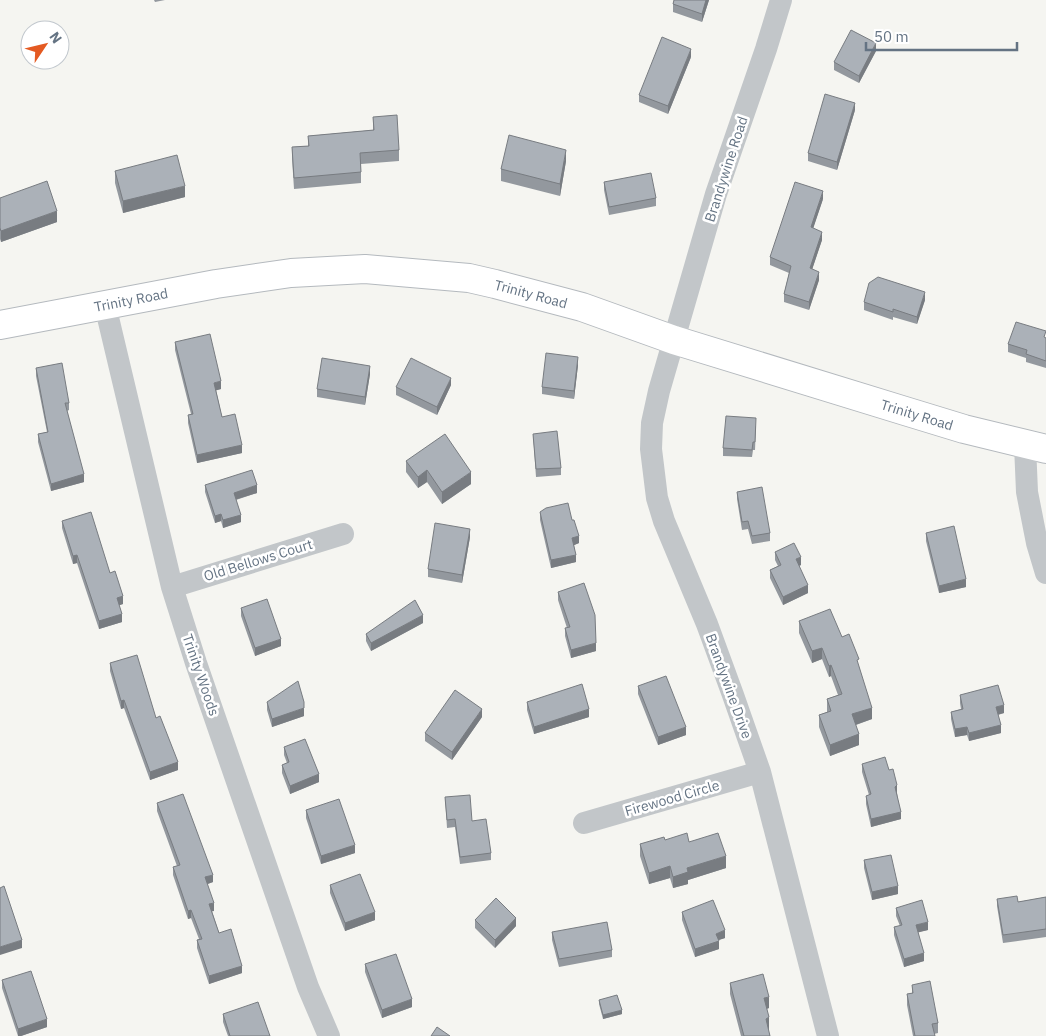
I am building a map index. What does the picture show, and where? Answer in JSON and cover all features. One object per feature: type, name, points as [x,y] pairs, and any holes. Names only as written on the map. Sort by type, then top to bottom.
[{"type":"main road","name":"Trinity Road","points":[[0,325],[216,284],[291,273],[364,269],[469,278],[582,307],[674,340],[905,411],[1035,447]]},
{"type":"street","name":"Brandywine Road","points":[[674,340],[716,194],[781,0]]},
{"type":"street","name":"Trinity Woods","points":[[105,305],[172,586],[196,663],[308,987],[329,1036]]},
{"type":"street","name":"Brandywine Drive","points":[[674,340],[652,423],[651,449],[657,498],[664,521],[710,633],[760,772],[828,1036]]},
{"type":"street","points":[[1035,447],[1028,492],[1037,543],[1046,573]]},
{"type":"street","name":"Old Bellows Court","points":[[172,586],[343,534]]},
{"type":"street","name":"Firewood Circle","points":[[584,824],[760,772]]},
{"type":"building","points":[[674,0],[706,0],[702,14],[673,4]]},
{"type":"building","points":[[851,30],[876,43],[859,76],[834,62]]},
{"type":"building","points":[[662,37],[691,49],[668,106],[639,95]]},
{"type":"building","points":[[825,94],[855,103],[837,162],[808,153]]},
{"type":"building","points":[[397,115],[399,150],[360,153],[361,172],[294,178],[292,147],[309,146],[308,136],[374,130],[373,117]]},
{"type":"building","points":[[509,135],[566,150],[560,184],[501,169]]},
{"type":"building","points":[[177,155],[185,186],[123,201],[115,171]]},
{"type":"building","points":[[651,173],[656,198],[609,207],[604,182]]},
{"type":"building","points":[[47,181],[57,211],[1,231],[0,198]]},
{"type":"building","points":[[795,182],[823,191],[811,227],[822,232],[810,268],[819,272],[809,302],[784,294],[791,266],[770,257]]},
{"type":"building","points":[[878,277],[925,292],[917,317],[893,309],[893,312],[864,302],[869,283]]},
{"type":"building","points":[[1016,322],[1046,331],[1044,337],[1046,338],[1046,361],[1026,354],[1027,350],[1008,344]]},
{"type":"building","points":[[210,334],[221,381],[214,383],[222,417],[235,414],[242,445],[197,455],[188,415],[193,414],[175,342]]},
{"type":"building","points":[[546,353],[578,357],[574,391],[542,387]]},
{"type":"building","points":[[322,358],[370,366],[365,397],[317,389]]},
{"type":"building","points":[[411,358],[451,378],[437,407],[396,387]]},
{"type":"building","points":[[62,363],[69,403],[65,403],[84,474],[51,484],[38,434],[48,432],[36,368]]},
{"type":"building","points":[[726,416],[756,418],[755,442],[753,442],[752,450],[723,448]]},
{"type":"building","points":[[557,431],[561,468],[536,469],[533,434]]},
{"type":"building","points":[[445,434],[471,472],[442,492],[427,470],[418,477],[406,461]]},
{"type":"building","points":[[252,470],[257,485],[234,493],[241,515],[223,520],[221,514],[215,516],[205,485]]},
{"type":"building","points":[[762,487],[770,533],[752,536],[748,521],[742,522],[737,492]]},
{"type":"building","points":[[568,503],[572,520],[574,520],[579,536],[572,538],[576,555],[551,560],[540,512],[546,508]]},
{"type":"building","points":[[91,512],[110,573],[115,571],[123,596],[117,598],[122,614],[99,621],[77,555],[73,556],[62,521]]},
{"type":"building","points":[[435,523],[470,529],[462,575],[428,569]]},
{"type":"building","points":[[954,526],[966,579],[939,586],[926,533]]},
{"type":"building","points":[[794,543],[801,557],[796,559],[808,585],[783,597],[770,570],[781,565],[775,552]]},
{"type":"building","points":[[584,583],[595,615],[596,643],[571,650],[565,628],[570,627],[558,592]]},
{"type":"building","points":[[267,599],[281,639],[255,648],[241,608]]},
{"type":"building","points":[[415,600],[423,615],[371,643],[366,634]]},
{"type":"building","points":[[830,609],[842,637],[849,634],[859,659],[857,660],[872,708],[852,714],[859,734],[830,745],[819,715],[831,711],[827,699],[842,694],[822,648],[812,651],[799,621]]},
{"type":"building","points":[[137,655],[156,718],[160,716],[178,762],[150,772],[124,700],[121,701],[110,663]]},
{"type":"building","points":[[666,676],[686,727],[658,737],[638,686]]},
{"type":"building","points":[[298,681],[304,708],[272,719],[267,702]]},
{"type":"building","points":[[582,684],[589,709],[534,727],[527,702]]},
{"type":"building","points":[[998,685],[1004,705],[996,707],[1001,725],[969,733],[967,727],[955,729],[951,712],[963,709],[960,695]]},
{"type":"building","points":[[455,690],[482,709],[452,752],[425,733]]},
{"type":"building","points":[[305,739],[319,774],[290,786],[282,765],[289,762],[284,747]]},
{"type":"building","points":[[885,757],[889,770],[893,769],[901,812],[871,819],[866,796],[871,794],[862,764]]},
{"type":"building","points":[[183,794],[213,875],[205,877],[214,903],[209,904],[219,933],[231,929],[242,966],[209,976],[197,940],[202,939],[191,910],[188,911],[173,867],[180,865],[157,803]]},
{"type":"building","points":[[470,795],[472,821],[486,819],[491,853],[460,857],[455,819],[447,820],[445,797]]},
{"type":"building","points":[[339,799],[355,845],[321,856],[306,810]]},
{"type":"building","points":[[687,833],[689,842],[718,833],[726,856],[687,868],[688,872],[673,877],[670,866],[649,873],[640,844],[664,837],[665,840]]},
{"type":"building","points":[[891,855],[898,886],[872,892],[864,860]]},
{"type":"building","points":[[360,874],[375,912],[345,923],[330,885]]},
{"type":"building","points":[[4,886],[22,940],[0,947],[0,888]]},
{"type":"building","points":[[1017,896],[1018,902],[1046,897],[1046,929],[1003,935],[997,899]]},
{"type":"building","points":[[496,898],[516,918],[495,940],[475,920]]},
{"type":"building","points":[[713,900],[725,930],[716,934],[719,941],[695,949],[682,912]]},
{"type":"building","points":[[922,900],[928,922],[916,925],[924,953],[904,959],[894,927],[902,925],[896,908]]},
{"type":"building","points":[[607,922],[612,950],[559,959],[552,932]]},
{"type":"building","points":[[396,954],[412,999],[382,1010],[365,964]]},
{"type":"building","points":[[31,971],[47,1019],[18,1029],[2,980]]},
{"type":"building","points":[[763,974],[769,997],[764,998],[769,1017],[766,1019],[770,1036],[744,1036],[730,983]]},
{"type":"building","points":[[930,981],[938,1023],[932,1024],[935,1036],[915,1036],[907,994],[913,993],[912,985]]},
{"type":"building","points":[[617,995],[622,1010],[603,1015],[599,1000]]},
{"type":"building","points":[[258,1002],[270,1036],[230,1036],[223,1014]]},
{"type":"building","points":[[437,1027],[450,1036],[431,1036]]}]
